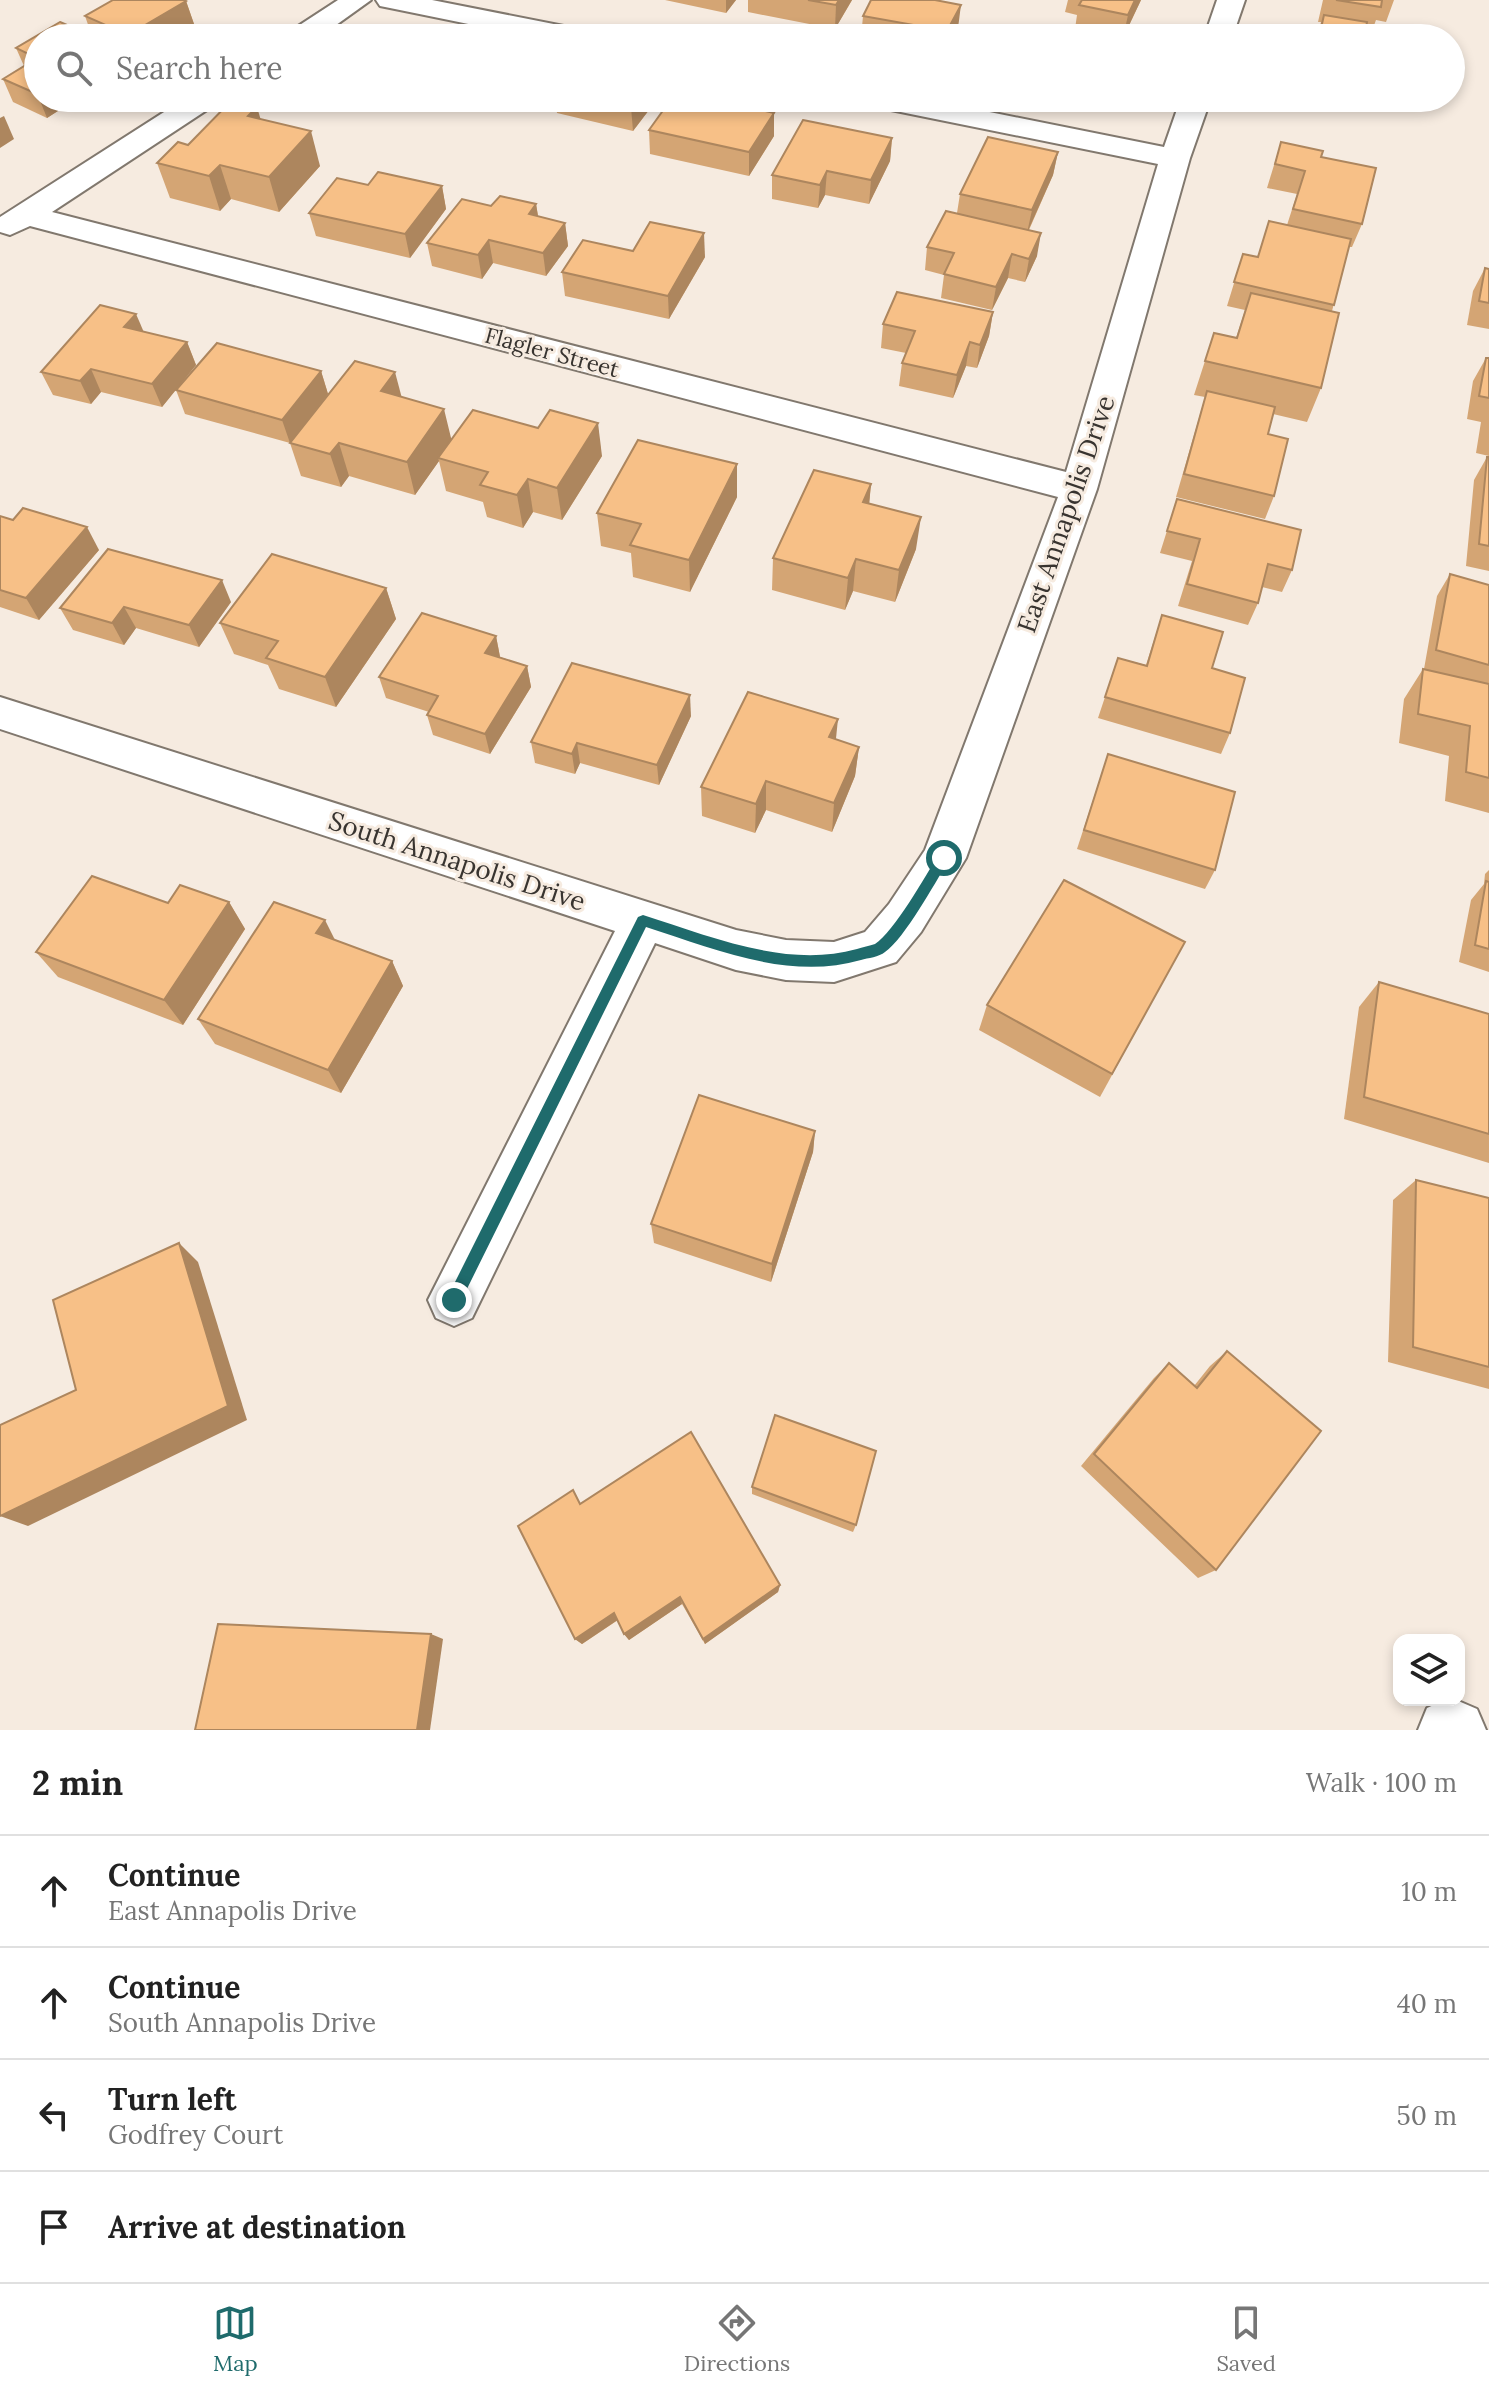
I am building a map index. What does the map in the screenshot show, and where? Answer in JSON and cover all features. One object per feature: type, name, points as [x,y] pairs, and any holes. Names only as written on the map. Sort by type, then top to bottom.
[{"type":"street","points":[[320,24],[357,0]]},
{"type":"street","points":[[390,0],[509,24]]},
{"type":"street","points":[[1223,24],[1231,0]]},
{"type":"street","points":[[13,223],[184,112]]},
{"type":"street","points":[[946,112],[1175,158]]},
{"type":"street","name":"East Annapolis Drive","points":[[905,918],[944,858],[1079,489],[1191,112]]},
{"type":"street","name":"Flagler Street","points":[[13,223],[1079,489]]},
{"type":"street","name":"South Annapolis Drive","points":[[0,713],[736,950],[786,960],[834,962],[880,948],[905,918]]},
{"type":"street","points":[[454,1300],[643,921]]},
{"type":"street","points":[[1448,1729],[1456,1730]]},
{"type":"building","points":[[113,0],[186,1],[147,24],[103,24],[85,16]]},
{"type":"building","points":[[808,0],[839,0],[836,5]]},
{"type":"building","points":[[871,0],[935,0],[961,5],[951,24],[908,24],[863,16]]},
{"type":"building","points":[[1082,0],[1135,0],[1128,15],[1079,5]]},
{"type":"building","points":[[1336,0],[1382,0],[1381,7]]},
{"type":"building","points":[[1324,15],[1367,22],[1367,24],[1322,24]]},
{"type":"building","points":[[24,66],[24,88],[3,79]]},
{"type":"building","points":[[220,112],[252,112],[248,116],[311,131],[269,177],[220,165],[209,176],[157,163],[178,142],[188,145]]},
{"type":"building","points":[[662,112],[774,113],[749,152],[649,130]]},
{"type":"building","points":[[803,120],[892,138],[871,180],[827,171],[820,185],[772,175]]},
{"type":"building","points":[[988,137],[1058,152],[1032,210],[960,194]]},
{"type":"building","points":[[1281,142],[1323,151],[1321,157],[1376,168],[1362,224],[1293,209],[1305,171],[1275,164]]},
{"type":"building","points":[[378,172],[442,186],[405,234],[309,213],[337,178],[368,185]]},
{"type":"building","points":[[500,196],[536,204],[529,214],[565,223],[543,253],[489,240],[478,255],[427,243],[462,199],[491,206]]},
{"type":"building","points":[[946,211],[1041,233],[1029,259],[1012,254],[996,287],[944,274],[954,253],[927,247]]},
{"type":"building","points":[[1269,221],[1351,239],[1334,305],[1234,282],[1243,254],[1258,257]]},
{"type":"building","points":[[650,222],[704,233],[668,296],[562,272],[583,240],[633,251]]},
{"type":"building","points":[[1485,268],[1489,269],[1489,303],[1479,301]]},
{"type":"building","points":[[897,292],[993,312],[980,345],[970,342],[957,375],[902,363],[915,331],[883,324]]},
{"type":"building","points":[[1251,293],[1339,313],[1321,388],[1205,361],[1214,333],[1237,338]]},
{"type":"building","points":[[100,305],[136,314],[124,327],[187,342],[152,384],[91,369],[80,381],[41,372]]},
{"type":"building","points":[[217,343],[321,371],[282,420],[176,390]]},
{"type":"building","points":[[1486,358],[1489,358],[1489,398],[1479,396]]},
{"type":"building","points":[[355,361],[395,372],[381,391],[444,409],[407,462],[339,443],[330,454],[290,443]]},
{"type":"building","points":[[1207,391],[1275,407],[1268,434],[1288,439],[1274,496],[1184,474]]},
{"type":"building","points":[[473,410],[538,428],[550,410],[598,423],[557,488],[528,479],[517,495],[480,485],[488,472],[438,458]]},
{"type":"building","points":[[638,440],[737,464],[689,560],[630,545],[641,524],[597,513]]},
{"type":"building","points":[[1489,457],[1489,546],[1479,544]]},
{"type":"building","points":[[814,470],[871,484],[863,502],[921,517],[899,570],[856,559],[848,578],[773,558]]},
{"type":"building","points":[[1177,499],[1301,530],[1292,570],[1268,564],[1258,603],[1187,584],[1200,539],[1167,531]]},
{"type":"building","points":[[23,508],[87,527],[26,598],[0,590],[0,516],[13,520]]},
{"type":"building","points":[[108,549],[222,580],[189,625],[124,607],[112,623],[60,608]]},
{"type":"building","points":[[272,554],[386,588],[325,677],[266,658],[278,641],[220,623]]},
{"type":"building","points":[[1450,574],[1489,585],[1489,665],[1436,650]]},
{"type":"building","points":[[422,613],[496,636],[485,653],[527,666],[485,734],[427,715],[438,696],[379,677]]},
{"type":"building","points":[[1162,615],[1223,632],[1212,668],[1245,678],[1230,733],[1105,697],[1118,658],[1147,666]]},
{"type":"building","points":[[572,663],[690,695],[657,765],[577,743],[572,754],[531,742]]},
{"type":"building","points":[[1423,669],[1489,684],[1489,778],[1466,772],[1470,726],[1418,714]]},
{"type":"building","points":[[748,692],[838,719],[829,737],[859,747],[834,803],[766,781],[756,804],[701,787]]},
{"type":"building","points":[[1108,754],[1235,792],[1215,870],[1084,830]]},
{"type":"building","points":[[92,876],[168,903],[180,885],[229,902],[164,1000],[36,952]]},
{"type":"building","points":[[1064,880],[1185,942],[1112,1074],[987,1005]]},
{"type":"building","points":[[1486,881],[1489,882],[1489,949],[1475,945]]},
{"type":"building","points":[[274,902],[325,920],[316,933],[392,961],[328,1070],[198,1019]]},
{"type":"building","points":[[1379,982],[1489,1014],[1489,1134],[1364,1097]]},
{"type":"building","points":[[699,1095],[815,1131],[772,1264],[651,1224]]},
{"type":"building","points":[[1416,1180],[1489,1198],[1489,1367],[1413,1347]]},
{"type":"building","points":[[179,1243],[228,1406],[0,1516],[0,1425],[76,1390],[53,1300]]},
{"type":"building","points":[[1227,1351],[1321,1431],[1216,1570],[1094,1454],[1169,1363],[1197,1388]]},
{"type":"building","points":[[775,1415],[876,1451],[856,1525],[752,1487]]},
{"type":"building","points":[[691,1432],[780,1585],[703,1639],[680,1597],[624,1634],[614,1613],[575,1639],[518,1526],[573,1490],[580,1504]]},
{"type":"building","points":[[218,1624],[431,1634],[417,1730],[195,1730]]},
{"type":"route","points":[[454,1300],[643,921],[736,950],[786,960],[834,962],[880,948],[905,918],[944,858]]}]
